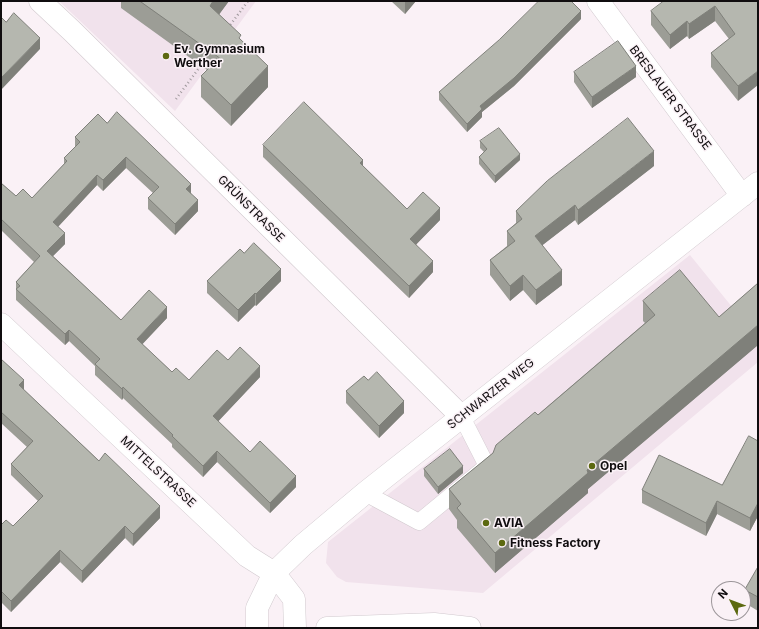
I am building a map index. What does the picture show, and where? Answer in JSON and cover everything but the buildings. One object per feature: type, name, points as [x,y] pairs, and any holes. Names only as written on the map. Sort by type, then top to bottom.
[{"type":"street","name":"GRÜNSTRASSE","points":[[40,1],[462,417]]},
{"type":"street","name":"BRESLAUER STRASSE","points":[[598,1],[750,189]]},
{"type":"street","name":"SCHWARZER WEG","points":[[257,628],[257,608],[274,573],[303,545],[365,493],[750,189]]},
{"type":"street","name":"MITTELSTRASSE","points":[[1,324],[247,556],[274,573],[294,599],[295,628]]},
{"type":"street","points":[[327,628],[434,624],[470,628]]},
{"type":"lane","points":[[365,493],[419,522],[488,466],[462,417]]},
{"type":"path","points":[[225,32],[248,1]]},
{"type":"path","points":[[161,120],[207,58]]},
{"type":"shaded area","name":"Ev. Gymnasium Werther","points":[[59,1],[256,1],[175,111]]},
{"type":"shaded area","points":[[690,255],[758,339],[758,362],[483,593],[346,582],[337,577],[326,563],[328,542]]},
{"type":"place","name":"Ev. Gymnasium Werther","points":[[166,56]]},
{"type":"place","name":"Opel","points":[[592,466]]},
{"type":"place","name":"AVIA","points":[[486,523]]},
{"type":"place","name":"Fitness Factory","points":[[502,543]]}]
